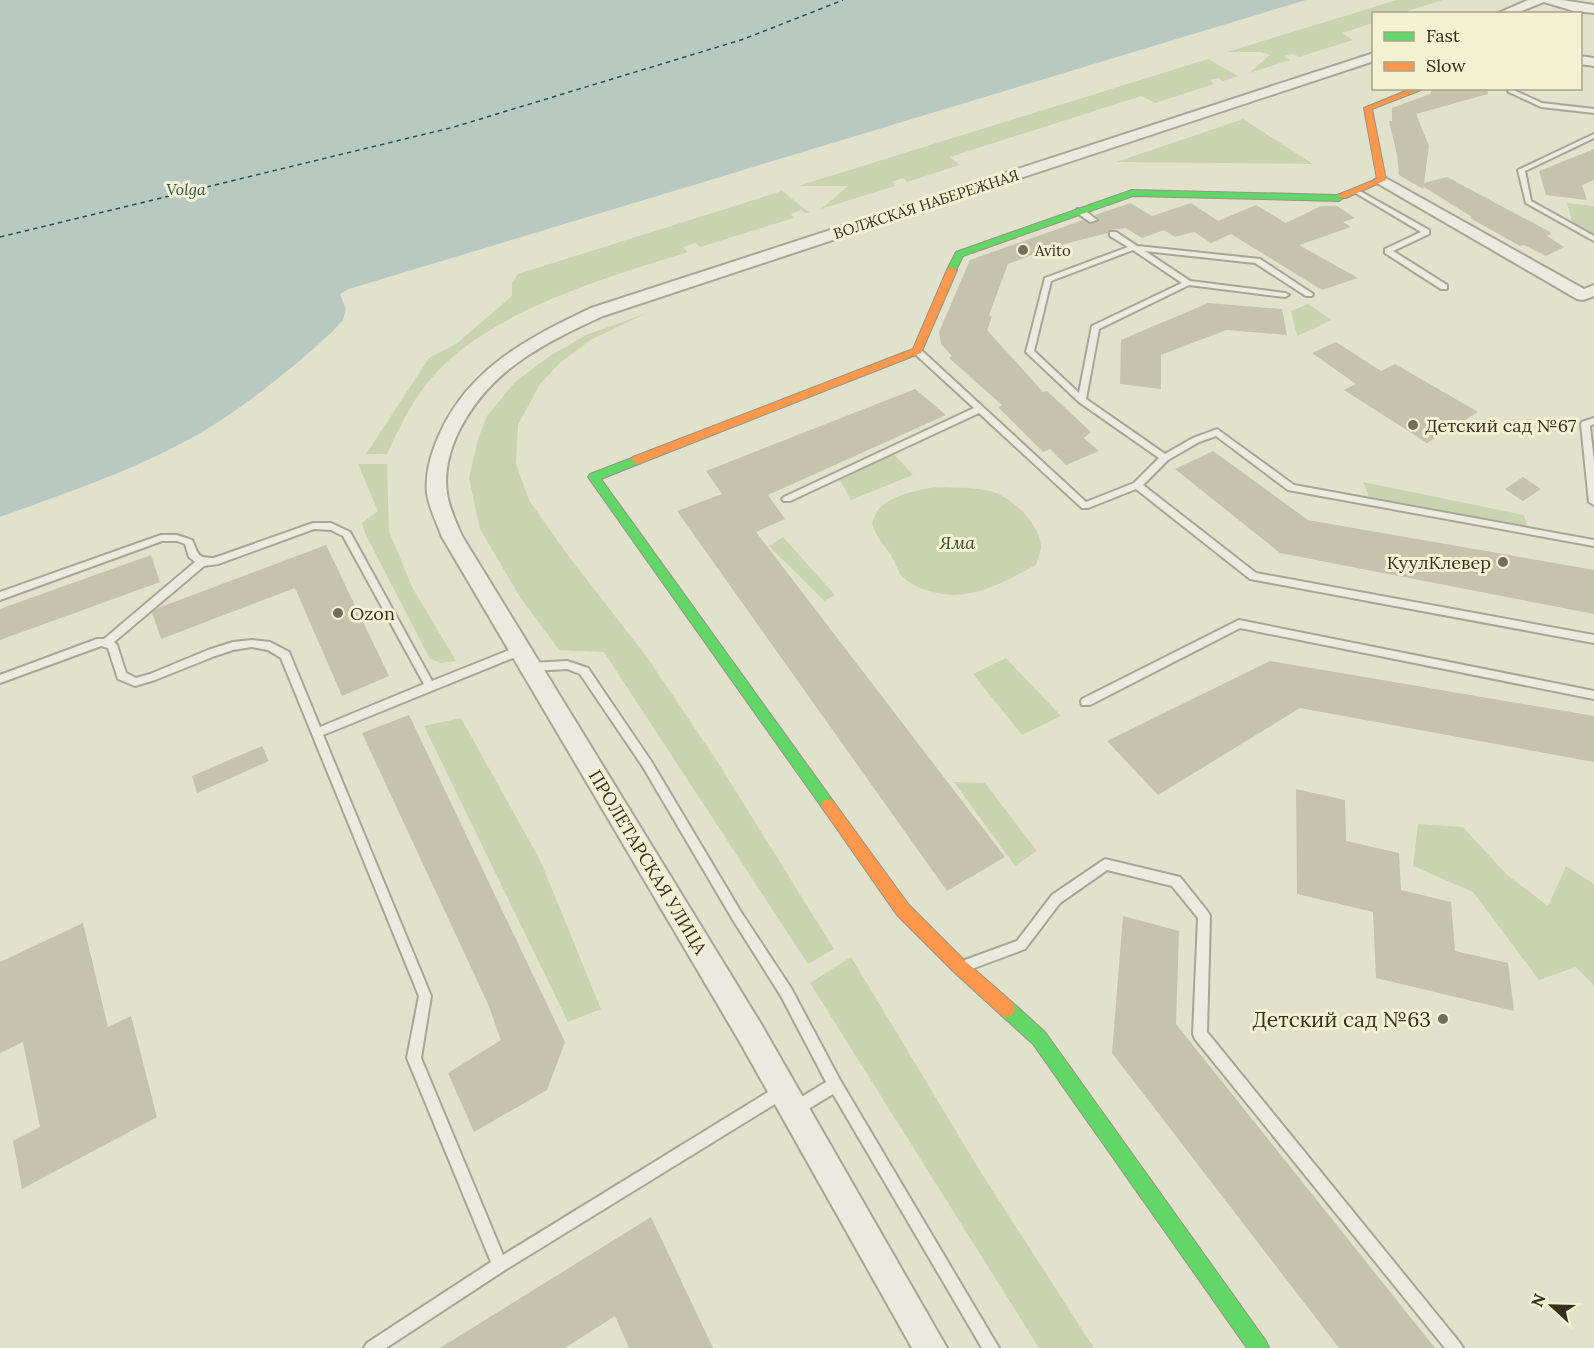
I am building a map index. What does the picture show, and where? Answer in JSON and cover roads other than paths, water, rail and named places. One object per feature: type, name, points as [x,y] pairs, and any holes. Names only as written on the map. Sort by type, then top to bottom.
[{"type":"street","points":[[1508,12],[1539,0]]},
{"type":"street","points":[[1548,0],[1574,8],[1594,9]]},
{"type":"street","name":"ВОЛЖСКАЯ НАБЕРЕЖНАЯ","points":[[490,374],[518,351],[550,333],[597,312],[1372,58]]},
{"type":"street","points":[[1417,90],[1368,108],[1382,180],[1583,295],[1594,290]]},
{"type":"street","points":[[1259,1348],[1039,1038],[960,967],[903,910],[594,477],[917,351],[959,254],[1132,194],[1339,198],[1382,180]]},
{"type":"street","name":"ПРОЛЕТАРСКАЯ УЛИЦА","points":[[490,374],[469,396],[452,424],[440,457],[437,493],[452,537],[789,1100],[930,1348]]},
{"type":"lane","points":[[1511,91],[1541,105],[1594,111]]},
{"type":"lane","points":[[1594,136],[1521,170],[1528,202],[1594,239]]},
{"type":"lane","points":[[1356,191],[1426,232],[1388,251],[1444,287]]},
{"type":"lane","points":[[1080,211],[1093,220]]},
{"type":"lane","points":[[1113,234],[1188,283],[1285,295]]},
{"type":"lane","points":[[1164,458],[1082,400],[1030,352],[1048,280],[1133,248],[1257,261],[1309,294]]},
{"type":"lane","points":[[1082,400],[1095,328],[1188,283]]},
{"type":"lane","points":[[917,351],[1085,506],[1137,486],[1164,458],[1196,440],[1217,432],[1291,488],[1594,543]]},
{"type":"lane","points":[[787,499],[980,409]]},
{"type":"lane","points":[[1593,423],[1586,424],[1594,502]]},
{"type":"lane","points":[[1137,486],[1253,576],[1594,639]]},
{"type":"lane","points":[[0,596],[161,538],[177,538],[189,542],[194,557],[202,562],[215,562],[314,526],[328,526],[347,534],[430,686]]},
{"type":"lane","points":[[0,679],[97,643],[107,642],[202,562]]},
{"type":"lane","points":[[1086,702],[1239,624],[1594,695]]},
{"type":"lane","points":[[107,642],[114,648],[122,676],[135,682],[231,646],[254,643],[273,647],[285,655],[425,996],[414,1058],[500,1265]]},
{"type":"lane","points":[[317,733],[430,686],[526,658],[567,664],[584,670],[647,764],[737,916],[786,992],[836,1085],[991,1348]]},
{"type":"lane","points":[[960,967],[1021,945],[1056,899],[1105,864],[1176,881],[1204,916],[1200,1034],[1455,1348]]},
{"type":"lane","points":[[372,1348],[500,1265],[789,1100],[836,1085]]},
{"type":"water","name":"Volga","points":[[0,0],[1306,0],[349,289],[340,294],[346,309],[343,320],[332,332],[236,410],[202,432],[128,469],[0,517]]},
{"type":"place","name":"Avito","points":[[1023,250]]},
{"type":"place","name":"Детский сад №67","points":[[1413,425]]},
{"type":"place","name":"КуулКлевер","points":[[1503,562]]},
{"type":"place","name":"Ozon","points":[[338,613]]},
{"type":"place","name":"Детский сад №63","points":[[1443,1019]]},
{"type":"park label","name":"Яма","points":[[957,542]]}]
